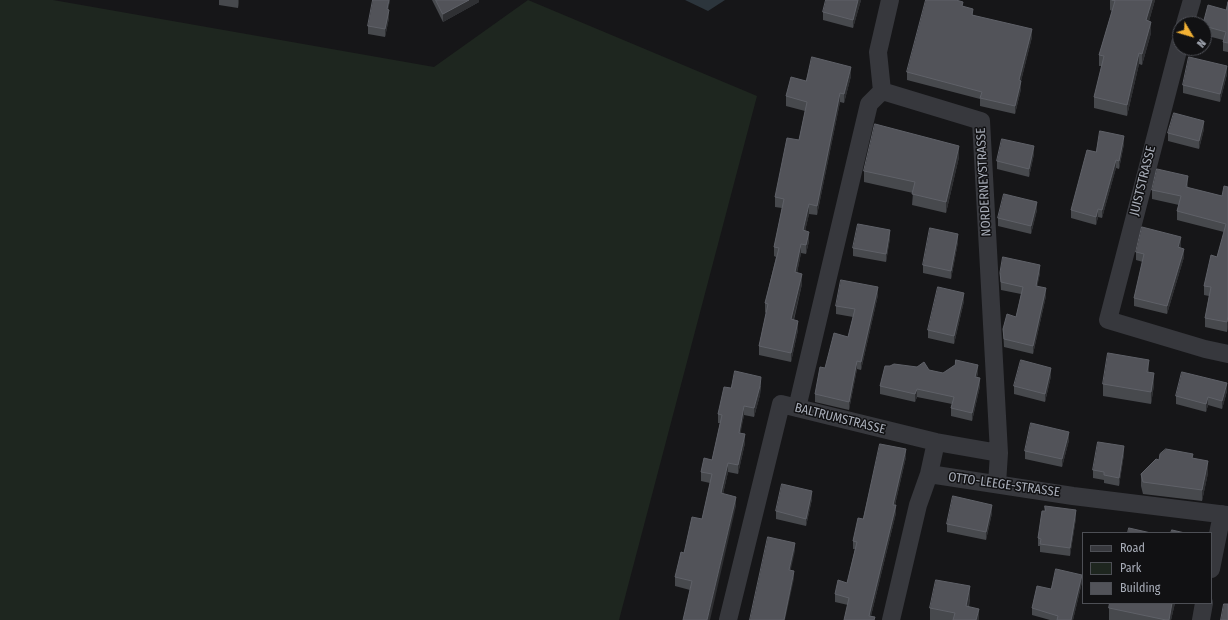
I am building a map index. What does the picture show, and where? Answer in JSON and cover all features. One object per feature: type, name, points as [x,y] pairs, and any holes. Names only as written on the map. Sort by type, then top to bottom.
[{"type":"street","points":[[797,408],[869,104],[882,91],[878,52],[890,0]]},
{"type":"street","points":[[1187,16],[1192,0]]},
{"type":"street","name":"JUISTSTRASSE","points":[[1177,56],[1108,320],[1205,349],[1228,354]]},
{"type":"street","name":"NORDERNEYSTRASSE","points":[[882,91],[981,121],[999,453],[997,484]]},
{"type":"street","name":"BALTRUMSTRASSE","points":[[728,620],[781,404],[936,442],[999,453]]},
{"type":"street","points":[[929,474],[936,442]]},
{"type":"street","name":"OTTO-LEEGE-STRASSE","points":[[891,620],[918,505],[929,474],[1080,496],[1225,514]]},
{"type":"street","points":[[1212,565],[1225,514]]},
{"type":"street","points":[[1201,620],[1204,604]]},
{"type":"green space","points":[[0,0],[53,0],[434,67],[528,0],[757,96],[619,620],[0,620]]},
{"type":"shaded area","points":[[685,0],[725,0],[708,11]]},
{"type":"building","points":[[373,0],[389,0],[387,9],[389,10],[385,29],[368,26]]},
{"type":"building","points":[[436,0],[469,0],[443,14]]},
{"type":"building","points":[[826,0],[858,0],[853,20],[823,12]]},
{"type":"building","points":[[926,0],[956,0],[963,2],[962,6],[973,9],[972,15],[1032,29],[1019,80],[1021,81],[1015,106],[980,98],[982,92],[907,72]]},
{"type":"building","points":[[1112,0],[1152,0],[1146,20],[1151,22],[1142,54],[1139,53],[1127,105],[1094,97],[1104,56],[1099,55],[1115,1]]},
{"type":"building","points":[[1228,2],[1228,43],[1223,42],[1226,32],[1212,28],[1212,16],[1205,16],[1208,5],[1226,10]]},
{"type":"building","points":[[812,57],[851,67],[844,94],[840,93],[817,206],[809,204],[803,230],[809,232],[806,245],[801,244],[795,272],[802,274],[791,319],[798,321],[791,353],[759,346],[768,304],[765,303],[779,248],[774,247],[784,199],[775,197],[787,138],[799,140],[807,102],[786,96],[791,77],[806,81]]},
{"type":"building","points":[[1189,57],[1227,66],[1220,94],[1183,85]]},
{"type":"building","points":[[1174,113],[1204,121],[1199,141],[1168,133]]},
{"type":"building","points":[[875,124],[959,146],[946,202],[912,194],[915,182],[864,171]]},
{"type":"building","points":[[1100,131],[1124,136],[1119,161],[1116,160],[1102,210],[1098,209],[1096,217],[1071,210],[1087,150],[1096,152]]},
{"type":"building","points":[[1002,139],[1034,146],[1029,169],[997,161]]},
{"type":"building","points":[[1157,169],[1188,176],[1186,187],[1222,196],[1224,186],[1228,187],[1227,322],[1205,318],[1211,287],[1204,286],[1211,255],[1217,257],[1226,224],[1177,211],[1181,196],[1152,190]]},
{"type":"building","points":[[1004,194],[1037,202],[1031,226],[998,218]]},
{"type":"building","points":[[858,224],[890,230],[886,254],[853,248]]},
{"type":"building","points":[[1142,227],[1181,237],[1178,247],[1184,249],[1167,306],[1134,298],[1144,254],[1136,252]]},
{"type":"building","points":[[930,228],[958,234],[951,271],[923,265]]},
{"type":"building","points":[[1003,257],[1040,265],[1036,286],[1046,288],[1033,346],[1004,339],[1003,329],[1007,314],[1016,317],[1023,287],[1001,282],[1000,273]]},
{"type":"building","points":[[841,280],[878,287],[861,362],[857,361],[849,402],[815,394],[820,367],[825,368],[834,333],[848,337],[855,309],[836,306]]},
{"type":"building","points":[[938,287],[964,293],[954,336],[928,330]]},
{"type":"building","points":[[1108,353],[1149,360],[1147,372],[1154,373],[1151,392],[1103,384]]},
{"type":"building","points":[[956,360],[978,365],[975,377],[980,378],[972,413],[951,408],[954,397],[917,389],[915,394],[880,386],[885,366],[894,364],[917,367],[924,362],[929,370],[943,373],[955,365]]},
{"type":"building","points":[[1021,360],[1051,368],[1045,394],[1014,386]]},
{"type":"building","points":[[735,371],[761,377],[760,386],[754,408],[744,406],[739,433],[745,434],[738,465],[728,463],[721,493],[736,497],[707,620],[683,620],[692,581],[675,577],[681,552],[684,553],[692,517],[702,519],[712,474],[701,472],[704,458],[712,460],[722,415],[718,414],[724,387],[731,388]]},
{"type":"building","points":[[1182,372],[1227,383],[1222,401],[1208,397],[1206,404],[1176,396]]},
{"type":"building","points":[[1031,423],[1069,432],[1062,459],[1025,451]]},
{"type":"building","points":[[1098,442],[1124,446],[1119,478],[1104,475],[1104,472],[1093,470]]},
{"type":"building","points":[[880,444],[906,449],[893,505],[896,505],[869,616],[875,617],[874,620],[844,620],[849,598],[835,594],[838,580],[847,583],[857,542],[853,541],[858,518],[863,519]]},
{"type":"building","points":[[1166,449],[1193,454],[1192,458],[1208,461],[1202,490],[1143,482],[1141,474],[1156,459],[1159,460],[1160,454]]},
{"type":"building","points":[[782,484],[812,491],[806,519],[776,511]]},
{"type":"building","points":[[953,496],[992,505],[986,532],[947,524]]},
{"type":"building","points":[[1045,506],[1076,510],[1070,548],[1040,544],[1041,539],[1038,538],[1042,511],[1045,511]]},
{"type":"building","points":[[1129,528],[1147,532],[1128,532]]},
{"type":"building","points":[[768,537],[795,543],[789,570],[794,571],[784,620],[750,620]]},
{"type":"building","points":[[1056,569],[1082,575],[1071,620],[1057,620],[1058,616],[1032,608],[1037,586],[1051,589]]},
{"type":"building","points":[[936,580],[970,586],[966,606],[979,609],[976,620],[953,620],[955,613],[930,608]]},
{"type":"building","points":[[1110,604],[1172,604],[1169,620],[1109,608]]},
{"type":"building","points":[[1224,604],[1228,604],[1228,620],[1221,620]]}]
